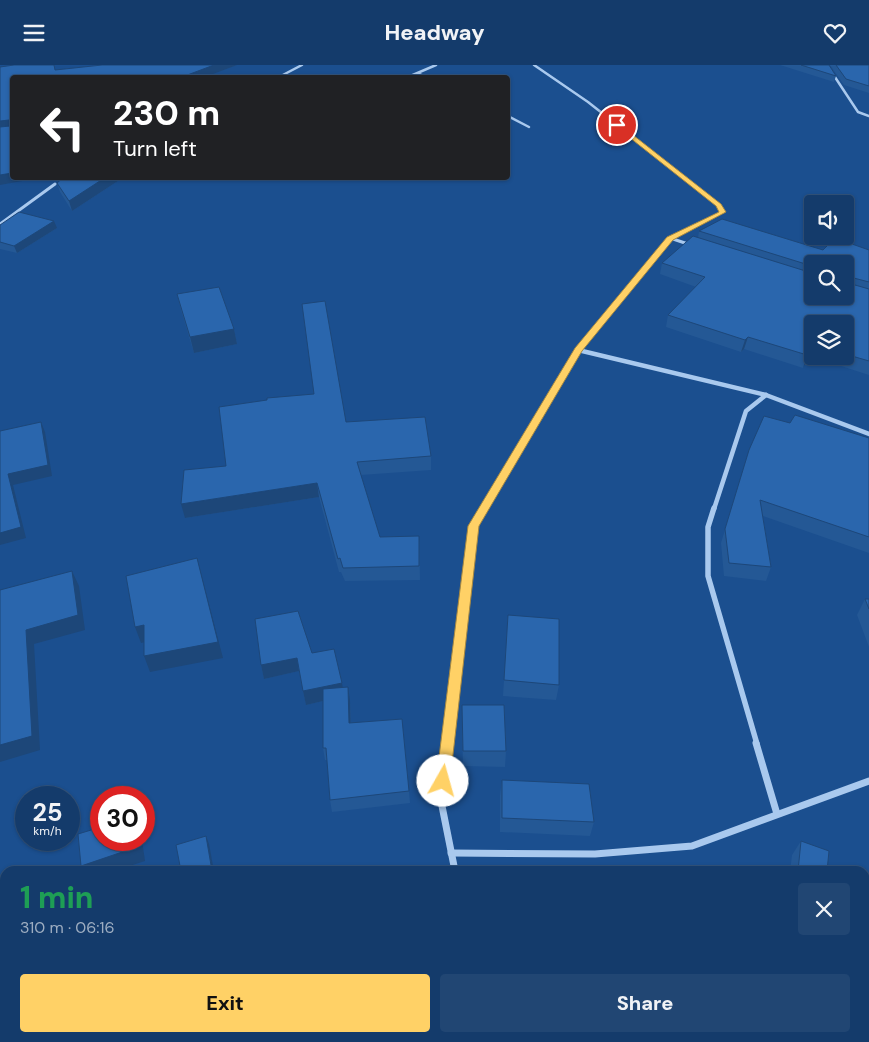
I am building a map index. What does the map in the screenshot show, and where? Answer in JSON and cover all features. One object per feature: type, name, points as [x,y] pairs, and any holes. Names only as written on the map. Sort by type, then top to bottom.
[{"type":"street","points":[[283,75],[302,65]]},
{"type":"street","points":[[415,75],[436,65]]},
{"type":"street","points":[[454,866],[441,801],[474,526],[578,350],[670,238],[723,212],[718,205],[588,102],[534,65]]},
{"type":"street","points":[[827,65],[858,112],[869,116]]},
{"type":"street","points":[[510,118],[529,127]]},
{"type":"street","points":[[0,224],[54,184]]},
{"type":"street","points":[[670,238],[698,247]]},
{"type":"street","points":[[578,350],[766,395],[869,435]]},
{"type":"street","points":[[766,395],[746,411],[708,527],[708,576],[777,814]]},
{"type":"street","points":[[451,853],[595,854],[692,846],[869,781]]},
{"type":"building","points":[[54,65],[55,70],[102,65],[214,65],[187,75],[10,75],[10,121],[0,121],[0,67]]},
{"type":"building","points":[[801,65],[829,65],[836,76]]},
{"type":"building","points":[[836,65],[869,65],[869,86],[846,79]]},
{"type":"building","points":[[10,126],[10,173],[0,175],[0,127]]},
{"type":"building","points":[[60,180],[101,180],[69,201],[57,183]]},
{"type":"building","points":[[19,212],[54,221],[14,246],[0,242],[0,225]]},
{"type":"building","points":[[722,219],[823,250],[828,245],[854,245],[869,250],[869,282],[854,278],[854,255],[804,255],[804,264],[699,231]]},
{"type":"building","points":[[693,236],[804,271],[804,305],[854,305],[854,285],[869,289],[869,361],[854,357],[854,315],[804,315],[804,354],[748,337],[745,340],[668,315],[705,277],[662,263]]},
{"type":"building","points":[[219,287],[234,329],[190,337],[177,294]]},
{"type":"building","points":[[325,301],[346,422],[425,417],[431,456],[357,462],[380,537],[419,536],[419,566],[343,568],[340,558],[338,559],[317,483],[181,504],[184,470],[226,466],[219,407],[267,400],[267,398],[314,394],[302,304]]},
{"type":"building","points":[[795,415],[869,438],[869,537],[760,500],[771,567],[729,563],[725,529],[749,450],[764,416],[790,423]]},
{"type":"building","points":[[41,422],[48,465],[8,474],[21,527],[0,533],[0,431]]},
{"type":"building","points":[[197,558],[218,642],[144,656],[144,625],[135,627],[126,576]]},
{"type":"building","points":[[72,571],[78,615],[26,630],[32,736],[0,745],[0,590]]},
{"type":"building","points":[[865,599],[869,599],[869,609]]},
{"type":"building","points":[[298,611],[312,653],[334,649],[342,683],[303,691],[297,658],[261,665],[255,619]]},
{"type":"building","points":[[508,615],[559,619],[559,685],[504,680]]},
{"type":"building","points":[[348,687],[349,723],[402,719],[409,791],[330,800],[326,748],[323,748],[323,689]]},
{"type":"building","points":[[462,705],[504,705],[506,751],[463,751]]},
{"type":"building","points":[[502,780],[589,784],[594,822],[502,818]]},
{"type":"building","points":[[90,830],[90,851],[125,851],[81,866],[80,833]]},
{"type":"building","points":[[206,836],[211,866],[180,866],[176,845]]},
{"type":"building","points":[[801,841],[829,851],[828,866],[798,866]]},
{"type":"route","points":[[443,781],[474,526],[578,350],[670,238],[715,218],[723,212],[718,205],[617,125]]}]
